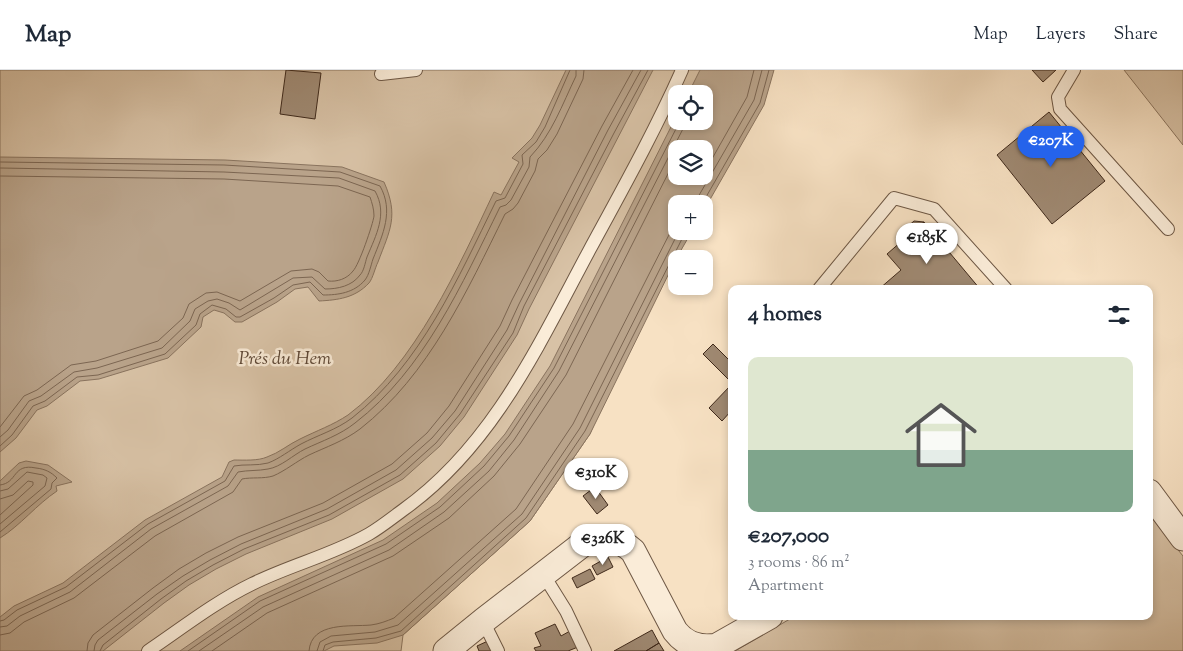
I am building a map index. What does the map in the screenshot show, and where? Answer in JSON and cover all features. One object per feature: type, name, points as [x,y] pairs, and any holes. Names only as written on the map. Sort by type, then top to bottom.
[{"type":"street","points":[[1153,497],[1183,538]]},
{"type":"street","points":[[446,651],[482,621],[591,539],[608,539],[627,546],[633,551],[675,631],[691,644],[709,648],[717,646],[763,620]]},
{"type":"lane","points":[[381,74],[416,70]]},
{"type":"lane","points":[[148,651],[217,604],[252,584],[348,544],[369,533],[405,508],[459,460],[496,412],[534,356],[650,136],[682,70]]},
{"type":"lane","points":[[1074,70],[1058,97],[1060,109],[1168,229]]},
{"type":"lane","points":[[822,285],[894,198],[934,209],[1002,285]]},
{"type":"lane","points":[[543,574],[566,611],[584,651]]},
{"type":"lane","points":[[482,621],[498,651]]},
{"type":"green space","name":"Prés du Hem","points":[[0,70],[740,70],[713,129],[713,85],[668,85],[668,130],[713,130],[708,140],[668,140],[668,185],[676,185],[676,195],[668,195],[669,240],[590,434],[530,521],[403,635],[401,651],[0,651]]},
{"type":"green space","points":[[1124,70],[1183,70],[1183,145]]},
{"type":"green space","points":[[1153,519],[1183,556],[1183,651],[735,651],[788,620],[1153,620]]},
{"type":"water","points":[[566,70],[653,70],[517,335],[464,417],[440,446],[403,479],[332,519],[246,554],[189,585],[103,651],[0,651],[0,617],[14,606],[63,583],[145,520],[222,477],[229,462],[259,459],[280,451],[296,441],[342,419],[372,394],[394,369],[433,312],[466,251],[494,192],[501,195],[519,162],[512,158],[532,138],[540,125]]},
{"type":"water","points":[[700,70],[774,70],[764,105],[713,195],[668,195],[668,240],[687,240],[681,250],[668,250],[668,275],[590,434],[530,521],[403,635],[377,643],[334,646],[324,651],[180,651],[258,597],[383,540],[437,503],[480,463],[505,434],[550,366],[669,130],[713,130],[713,85],[692,85]]},
{"type":"water","points":[[0,157],[225,160],[342,167],[384,182],[391,204],[391,223],[372,278],[358,292],[339,299],[319,301],[308,287],[295,289],[277,302],[242,322],[235,322],[224,313],[214,310],[203,317],[201,327],[168,358],[99,379],[80,381],[47,406],[37,410],[16,438],[0,452]]},
{"type":"water","points":[[26,461],[48,465],[72,482],[56,486],[57,491],[0,538],[0,481],[19,463]]},
{"type":"building","points":[[286,70],[321,73],[315,119],[280,114]]},
{"type":"building","points":[[1032,70],[1056,70],[1043,82]]},
{"type":"building","points":[[1049,112],[1105,181],[1052,224],[997,155]]},
{"type":"building","points":[[914,221],[924,222],[902,241],[898,235]]},
{"type":"building","points":[[924,222],[977,285],[884,285],[901,270],[887,254]]},
{"type":"building","points":[[713,344],[728,359],[728,379],[703,354]]},
{"type":"building","points":[[728,388],[728,414],[722,421],[709,408]]},
{"type":"building","points":[[595,487],[608,505],[597,514],[583,496]]},
{"type":"building","points":[[608,557],[613,567],[597,575],[592,566]]},
{"type":"building","points":[[590,569],[595,579],[577,588],[572,578]]},
{"type":"building","points":[[555,624],[561,636],[570,631],[578,647],[568,651],[536,651],[534,648],[541,646],[535,633]]},
{"type":"building","points":[[652,630],[659,643],[646,651],[614,651]]},
{"type":"building","points":[[490,640],[494,651],[479,651],[477,646]]},
{"type":"building","points":[[659,643],[664,651],[646,651]]}]
